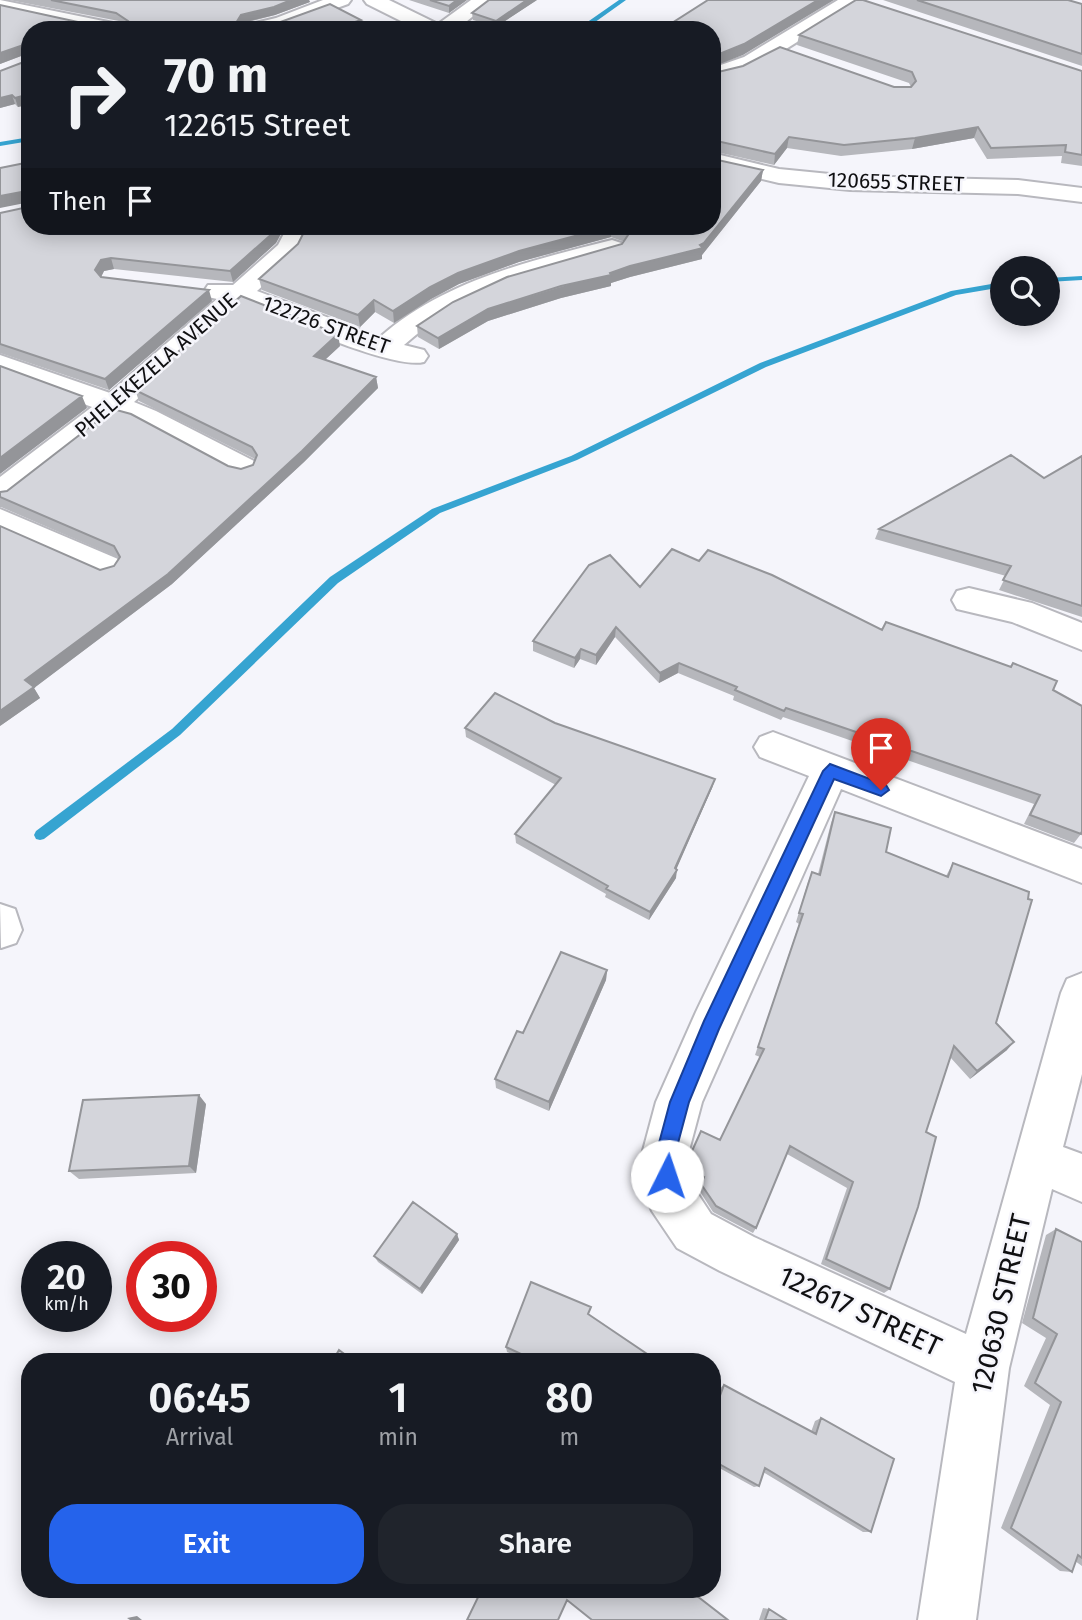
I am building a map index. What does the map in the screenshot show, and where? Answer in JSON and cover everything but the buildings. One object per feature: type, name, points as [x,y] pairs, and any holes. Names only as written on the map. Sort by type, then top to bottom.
[{"type":"street","points":[[286,21],[341,0]]},
{"type":"street","points":[[374,0],[417,21]]},
{"type":"street","points":[[455,21],[483,0]]},
{"type":"street","points":[[721,73],[747,66],[855,0],[879,8]]},
{"type":"street","points":[[0,4],[73,21]]},
{"type":"street","points":[[775,47],[798,55]]},
{"type":"street","name":"120655 STREET","points":[[721,163],[790,178],[850,183],[1018,187],[1082,195]]},
{"type":"street","name":"PHELEKEZELA AVENUE","points":[[0,493],[116,404],[289,249],[296,235]]},
{"type":"street","points":[[384,348],[401,331],[437,307],[468,292],[540,267],[612,248]]},
{"type":"street","name":"122726 STREET","points":[[189,288],[239,293],[384,348],[414,356]]},
{"type":"street","points":[[0,363],[116,404],[243,468]]},
{"type":"street","points":[[0,520],[106,567]]},
{"type":"street","points":[[970,600],[1020,612],[1063,627],[1082,637]]},
{"type":"street","points":[[773,747],[1082,866]]},
{"type":"street","name":"122617 STREET","points":[[830,771],[710,1027],[679,1102],[664,1158],[669,1194],[694,1231],[737,1254],[983,1368]]},
{"type":"street","name":"120630 STREET","points":[[947,1620],[983,1368],[1036,1159],[1082,993]]},
{"type":"street","points":[[1036,1159],[1082,1178]]},
{"type":"waterway","points":[[592,21],[623,0]]},
{"type":"waterway","points":[[0,144],[21,140]]},
{"type":"waterway","points":[[1060,279],[1082,278]]},
{"type":"waterway","points":[[40,835],[176,732],[334,580],[436,511],[574,458],[763,365],[954,293],[990,286]]},
{"type":"route","points":[[667,1176],[664,1158],[679,1102],[710,1027],[830,771],[881,790]]}]
